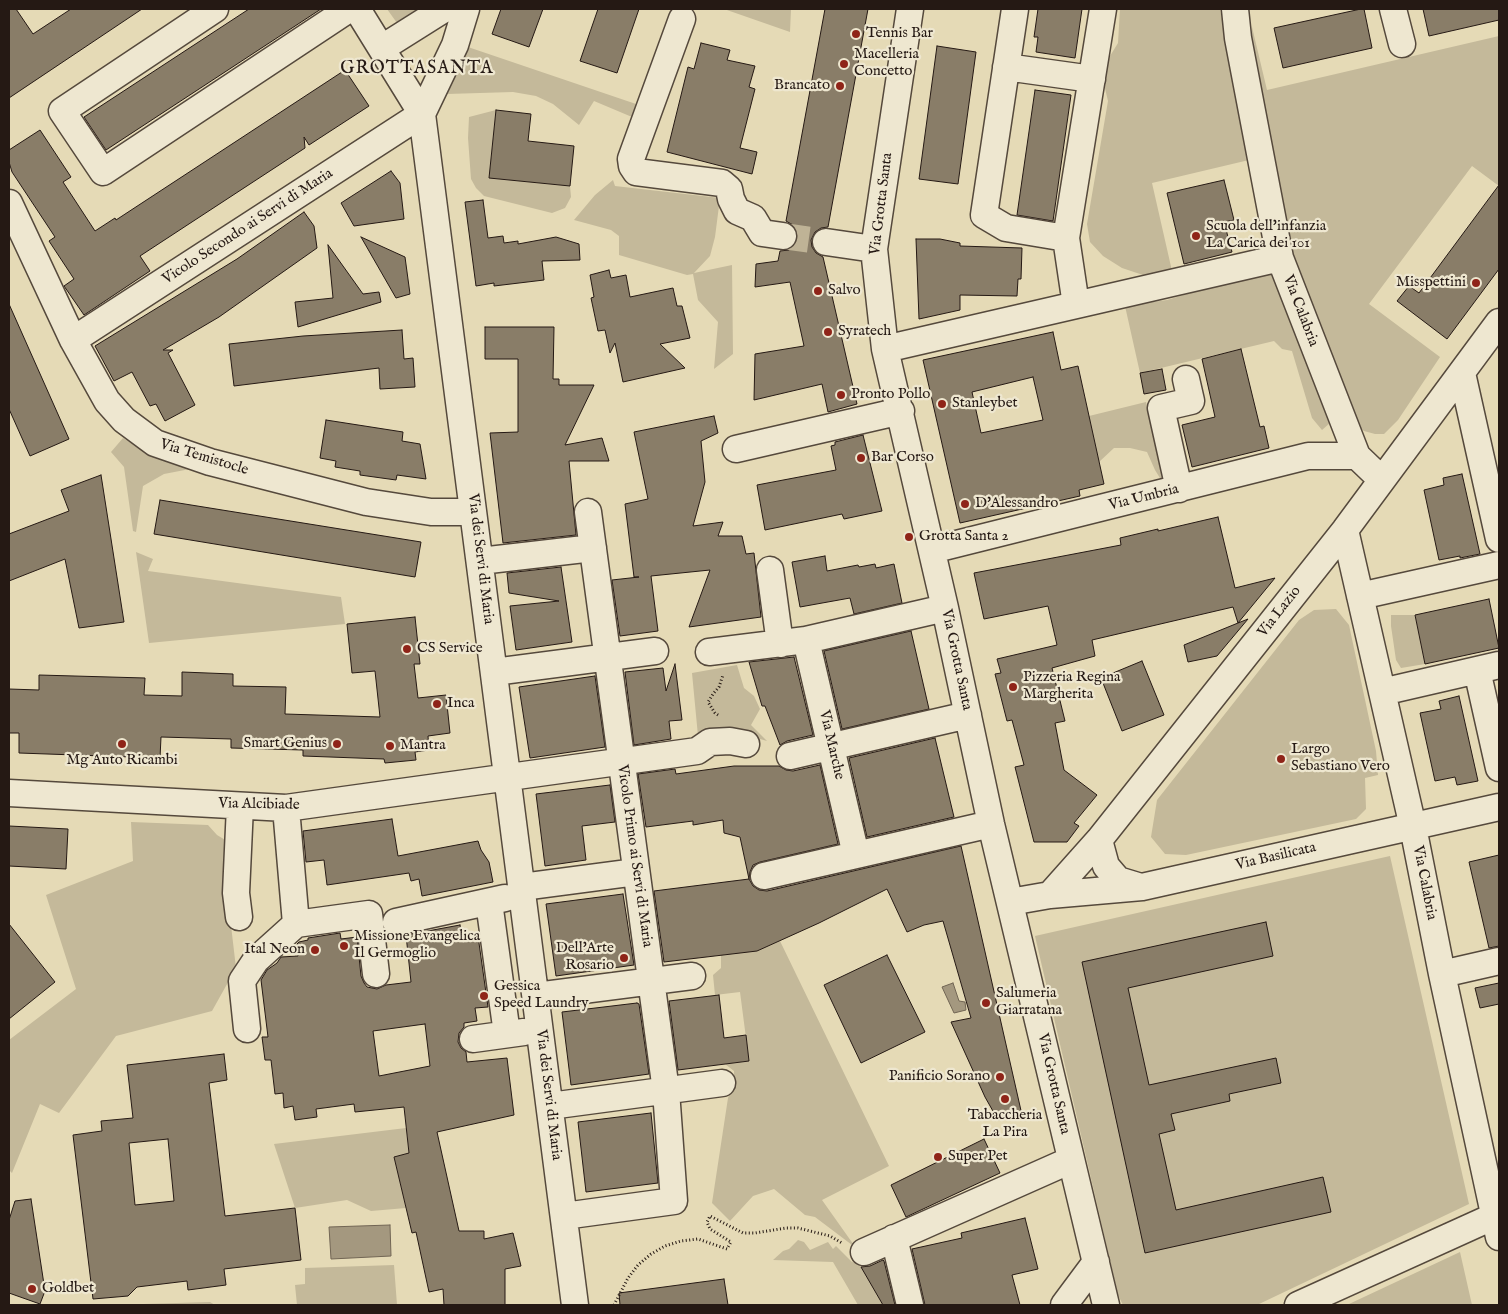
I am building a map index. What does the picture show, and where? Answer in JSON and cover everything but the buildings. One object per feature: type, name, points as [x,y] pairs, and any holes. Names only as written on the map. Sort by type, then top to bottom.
[{"type":"street","points":[[215,9],[62,110],[103,172],[319,17],[349,9]]},
{"type":"street","name":"Via dei Servi di Maria","points":[[357,9],[422,114],[575,1305]]},
{"type":"street","points":[[382,48],[444,9]]},
{"type":"street","points":[[422,114],[455,45],[466,9]]},
{"type":"street","name":"Via Grotta Santa","points":[[910,9],[874,249],[885,349],[945,608],[991,824],[1106,1305]]},
{"type":"street","points":[[1015,9],[984,215],[1006,228],[1066,238]]},
{"type":"street","points":[[1076,305],[1066,238],[1103,9]]},
{"type":"street","name":"Via Calabria","points":[[1235,9],[1238,38],[1280,258],[1357,456],[1382,480]]},
{"type":"street","points":[[1393,9],[1402,44]]},
{"type":"street","points":[[682,19],[632,159],[632,166],[636,172],[722,184],[729,189],[731,199],[737,211],[753,218],[762,233],[783,236]]},
{"type":"street","points":[[1006,67],[1092,79]]},
{"type":"street","name":"Vicolo Secondo ai Servi di Maria","points":[[73,340],[422,114]]},
{"type":"street","name":"Via Temistocle","points":[[9,203],[73,340],[107,401],[124,420],[155,443],[210,462],[366,502],[431,512],[474,512]]},
{"type":"street","points":[[826,242],[874,249]]},
{"type":"street","points":[[885,349],[1280,258]]},
{"type":"street","name":"Via Lazio","points":[[1050,895],[1100,840],[1345,530],[1499,322]]},
{"type":"street","points":[[1462,373],[1494,490],[1499,539]]},
{"type":"street","points":[[1179,489],[1160,408],[1191,401],[1186,379]]},
{"type":"street","points":[[736,449],[900,411]]},
{"type":"street","name":"Via Umbria","points":[[932,550],[1308,456],[1357,456]]},
{"type":"street","name":"Vicolo Primo ai Servi di Maria","points":[[564,1216],[674,1201],[666,1091],[588,512]]},
{"type":"street","name":"Via Calabria","points":[[1345,530],[1413,827],[1442,974],[1498,1222]]},
{"type":"street","points":[[480,561],[593,548]]},
{"type":"street","points":[[1360,596],[1499,565]]},
{"type":"street","points":[[770,570],[780,644]]},
{"type":"street","points":[[717,651],[806,640],[945,608]]},
{"type":"street","name":"Via Marche","points":[[806,640],[856,855]]},
{"type":"street","points":[[494,672],[655,651]]},
{"type":"street","points":[[1382,692],[1488,668],[1499,768]]},
{"type":"street","points":[[790,756],[968,715]]},
{"type":"street","name":"Via Alcibiade","points":[[9,793],[286,808],[697,751],[710,742],[738,742]]},
{"type":"street","points":[[239,917],[236,893],[240,806]]},
{"type":"street","points":[[286,808],[296,924]]},
{"type":"street","name":"Via Basilicata","points":[[1010,902],[1050,895],[1142,888],[1499,808]]},
{"type":"street","points":[[764,876],[991,824]]},
{"type":"street","points":[[1100,840],[1106,866],[1118,880],[1142,888]]},
{"type":"street","points":[[396,922],[489,902],[522,890],[636,872]]},
{"type":"street","points":[[489,902],[507,1034]]},
{"type":"street","points":[[247,1029],[242,981],[256,960],[296,924],[369,914],[376,974]]},
{"type":"street","points":[[1442,974],[1499,961]]},
{"type":"street","points":[[536,996],[692,976]]},
{"type":"street","points":[[473,1039],[540,1030]]},
{"type":"street","points":[[550,1106],[722,1083]]},
{"type":"street","points":[[853,1248],[894,1238],[1071,1160]]},
{"type":"street","points":[[1298,1305],[1498,1222]]},
{"type":"street","points":[[894,1238],[910,1305]]},
{"type":"street","points":[[1064,1305],[1096,1262]]},
{"type":"path","points":[[717,651],[723,679],[708,702],[715,713],[726,719],[738,742]]},
{"type":"path","points":[[614,1305],[628,1278],[638,1265],[651,1254],[665,1246],[698,1240],[727,1249],[731,1242],[710,1229],[707,1222],[710,1216],[743,1233],[798,1228],[830,1236],[853,1248]]},
{"type":"shaded area","points":[[387,9],[419,9],[397,23]]},
{"type":"shaded area","points":[[724,9],[791,9],[790,32]]},
{"type":"shaded area","points":[[1120,9],[1220,9],[1249,160],[1152,183],[1172,271],[1143,275],[1122,268],[1103,256],[1090,242],[1087,224],[1108,101],[1103,80],[1107,61],[1118,43]]},
{"type":"shaded area","points":[[1252,27],[1267,90],[1499,36],[1499,186],[1472,166],[1369,304],[1440,357],[1398,420],[1384,434],[1364,431],[1357,425],[1290,252],[1251,48]]},
{"type":"shaded area","points":[[465,46],[636,104],[632,117],[594,101],[579,125],[553,104],[536,96],[513,92],[447,94]]},
{"type":"shaded area","points":[[496,110],[489,178],[570,186],[571,197],[565,208],[552,213],[484,196],[476,188],[471,179],[468,138],[469,117]]},
{"type":"shaded area","points":[[613,180],[615,186],[720,198],[715,237],[710,256],[694,273],[732,265],[733,354],[714,369],[718,322],[698,300],[693,274],[687,275],[619,255],[619,236],[611,230],[574,220],[595,195]]},
{"type":"shaded area","points":[[1264,271],[1273,273],[1330,423],[1322,430],[1312,418],[1292,351],[1282,349],[1274,341],[1140,373],[1125,306],[1167,300]]},
{"type":"shaded area","points":[[1146,402],[1163,483],[1147,452],[1130,448],[1114,448],[1099,462],[1089,416]]},
{"type":"shaded area","points":[[123,438],[146,452],[190,469],[164,474],[143,486],[136,532],[133,531],[124,467],[111,452]]},
{"type":"shaded area","points":[[136,552],[153,559],[148,571],[341,597],[345,624],[149,643]]},
{"type":"shaded area","points":[[1336,609],[1349,625],[1376,751],[1378,775],[1365,778],[1366,809],[1356,819],[1186,855],[1165,854],[1151,837],[1157,800],[1299,620],[1314,610]]},
{"type":"shaded area","points":[[1391,615],[1415,615],[1425,664],[1401,668],[1396,660]]},
{"type":"shaded area","points":[[737,665],[744,688],[754,696],[760,709],[751,725],[767,741],[746,735],[698,736],[692,673]]},
{"type":"shaded area","points":[[131,822],[208,825],[217,835],[227,841],[226,883],[236,968],[212,1011],[116,1036],[59,1113],[40,1104],[12,1173],[9,1170],[9,1040],[76,989],[46,895],[133,861]]},
{"type":"shaded area","points":[[1390,856],[1469,1204],[1257,1305],[1123,1305],[1118,1295],[1035,936]]},
{"type":"shaded area","points":[[780,941],[889,1166],[822,1200],[856,1248],[815,1217],[805,1215],[774,1189],[753,1196],[730,1221],[712,1203],[728,1098],[734,1078],[734,1071],[725,1064],[749,1061],[740,992],[715,995],[713,975],[721,968],[721,955],[761,949]]},
{"type":"shaded area","points":[[953,983],[959,1001],[965,1002],[966,1010],[954,1013],[942,987]]},
{"type":"shaded area","points":[[406,1128],[409,1153],[394,1157],[406,1208],[371,1211],[347,1200],[295,1208],[274,1144]]},
{"type":"shaded area","points":[[390,1225],[391,1256],[331,1259],[329,1227]]},
{"type":"shaded area","points":[[798,1240],[804,1242],[810,1250],[828,1242],[833,1249],[836,1246],[852,1262],[860,1264],[883,1305],[858,1305],[833,1262],[773,1260]]},
{"type":"shaded area","points":[[1460,1252],[1472,1305],[1349,1305],[1349,1304]]},
{"type":"shaded area","points":[[394,1265],[397,1305],[297,1305],[295,1285],[305,1284],[305,1268]]},
{"type":"shaded area","points":[[210,1302],[215,1305],[143,1304]]},
{"type":"tunnel","points":[[783,236],[826,242]]},
{"type":"place","name":"Tennis Bar","points":[[856,34]]},
{"type":"place","name":"Macelleria Concetto","points":[[844,64]]},
{"type":"place","name":"Brancato","points":[[840,86]]},
{"type":"place","name":"Scuola dell'infanzia La Carica dei 101","points":[[1196,236]]},
{"type":"place","name":"Misspettini","points":[[1476,283]]},
{"type":"place","name":"Salvo","points":[[818,291]]},
{"type":"place","name":"Syratech","points":[[828,332]]},
{"type":"place","name":"Pronto Pollo","points":[[841,395]]},
{"type":"place","name":"Stanleybet","points":[[942,404]]},
{"type":"place","name":"Bar Corso","points":[[861,458]]},
{"type":"place","name":"D'Alessandro","points":[[965,504]]},
{"type":"place","name":"Grotta Santa 2","points":[[909,537]]},
{"type":"place","name":"CS Service","points":[[407,649]]},
{"type":"place","name":"Pizzeria Regina Margherita","points":[[1013,687]]},
{"type":"place","name":"Inca","points":[[437,704]]},
{"type":"place","name":"Mg Auto Ricambi","points":[[122,744]]},
{"type":"place","name":"Smart Genius","points":[[337,744]]},
{"type":"place","name":"Mantra","points":[[390,746]]},
{"type":"place","name":"Largo Sebastiano Vero","points":[[1281,759]]},
{"type":"place","name":"Missione Evangelica Il Germoglio","points":[[344,946]]},
{"type":"place","name":"Ital Neon","points":[[315,950]]},
{"type":"place","name":"Dell'Arte Rosario","points":[[624,958]]},
{"type":"place","name":"Gessica Speed Laundry","points":[[484,996]]},
{"type":"place","name":"Salumeria Giarratana","points":[[986,1003]]},
{"type":"place","name":"Panificio Sorano","points":[[1000,1077]]},
{"type":"place","name":"Tabaccheria La Pira","points":[[1005,1099]]},
{"type":"place","name":"Super Pet","points":[[938,1157]]},
{"type":"place","name":"Goldbet","points":[[32,1289]]},
{"type":"district","name":"GROTTASANTA","points":[[417,69]]}]
